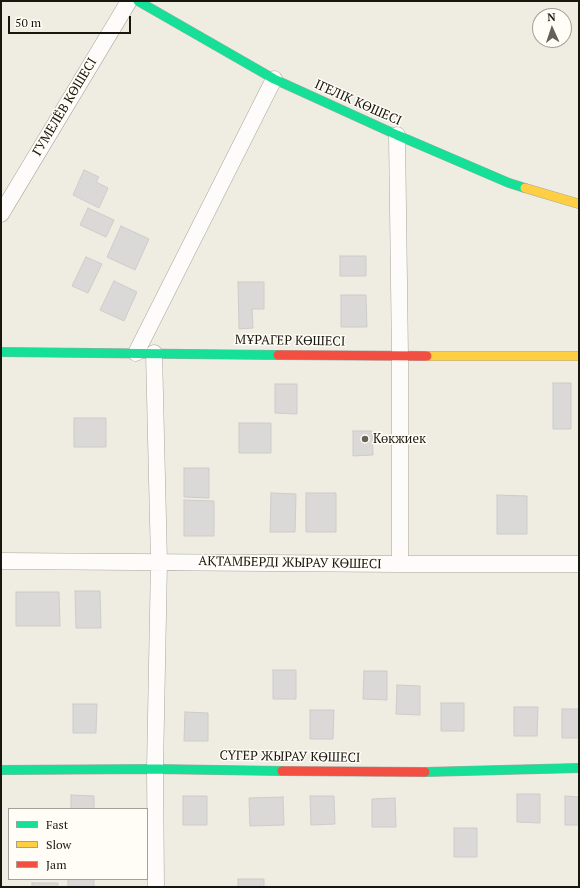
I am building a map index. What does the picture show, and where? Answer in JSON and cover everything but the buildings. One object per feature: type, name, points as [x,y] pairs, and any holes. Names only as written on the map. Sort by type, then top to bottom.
[{"type":"street","name":"ГУМЕЛЁВ КӨШЕСІ","points":[[1,214],[129,1]]},
{"type":"street","name":"ІГЕЛІК КӨШЕСІ","points":[[138,1],[274,79],[397,135],[509,183],[579,204]]},
{"type":"street","points":[[136,353],[274,79]]},
{"type":"street","points":[[397,135],[400,356],[400,564]]},
{"type":"street","name":"МҰРАГЕР КӨШЕСІ","points":[[1,352],[400,356],[579,356]]},
{"type":"street","points":[[154,353],[159,562],[155,769],[156,887]]},
{"type":"street","name":"АҚТАМБЕРДІ ЖЫРАУ КӨШЕСІ","points":[[1,561],[579,564]]},
{"type":"street","name":"СҮГЕР ЖЫРАУ КӨШЕСІ","points":[[1,770],[155,769],[409,772],[579,768]]},
{"type":"traffic: fast","points":[[138,1],[274,79],[397,135],[509,183],[525,188]]},
{"type":"traffic: fast","points":[[1,352],[278,355]]},
{"type":"traffic: fast","points":[[425,772],[579,768]]},
{"type":"traffic: fast","points":[[1,770],[155,769],[282,771]]},
{"type":"traffic: slow","points":[[525,188],[579,204]]},
{"type":"traffic: slow","points":[[427,356],[579,356]]},
{"type":"traffic: jam","points":[[278,355],[427,356]]},
{"type":"traffic: jam","points":[[282,771],[425,772]]},
{"type":"place","name":"Көкжиек","points":[[365,439]]}]
